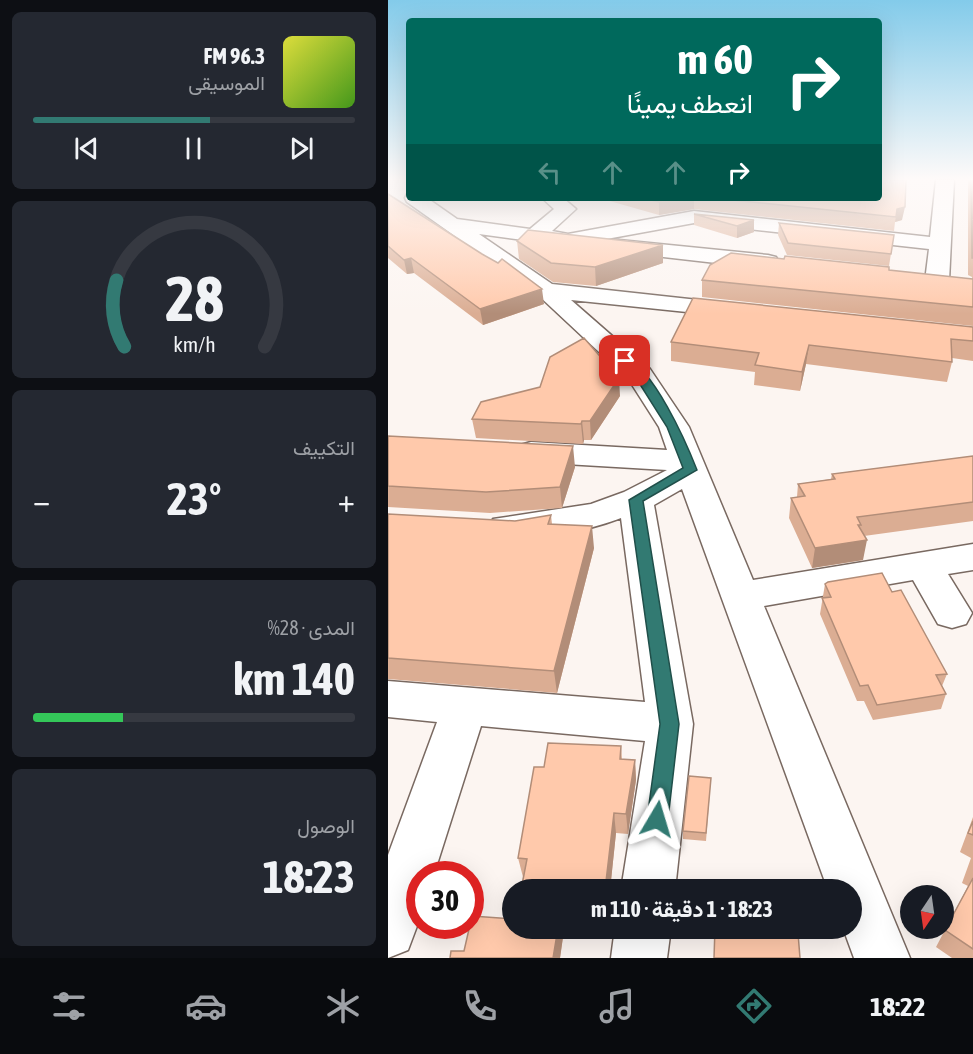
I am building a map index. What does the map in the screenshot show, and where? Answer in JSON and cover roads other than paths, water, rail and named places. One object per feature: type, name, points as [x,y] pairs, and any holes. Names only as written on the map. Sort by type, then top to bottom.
[{"type":"street","points":[[452,225],[546,290],[640,375],[674,427],[882,958]]},
{"type":"street","points":[[456,225],[568,240],[794,265]]},
{"type":"street","points":[[535,235],[547,225]]},
{"type":"street","points":[[568,240],[652,225]]},
{"type":"street","points":[[764,225],[940,244]]},
{"type":"street","points":[[937,281],[942,225]]},
{"type":"street","points":[[913,278],[960,283]]},
{"type":"street","points":[[546,290],[759,313]]},
{"type":"street","points":[[503,451],[689,465]]},
{"type":"street","points":[[471,526],[519,528],[596,515],[636,500],[689,465]]},
{"type":"street","points":[[636,500],[670,724],[649,879]]},
{"type":"street","points":[[741,596],[973,557]]},
{"type":"street","points":[[923,566],[952,613]]},
{"type":"street","points":[[388,699],[670,724]]},
{"type":"street","points":[[388,930],[465,707]]},
{"type":"street","points":[[639,958],[642,939]]}]
